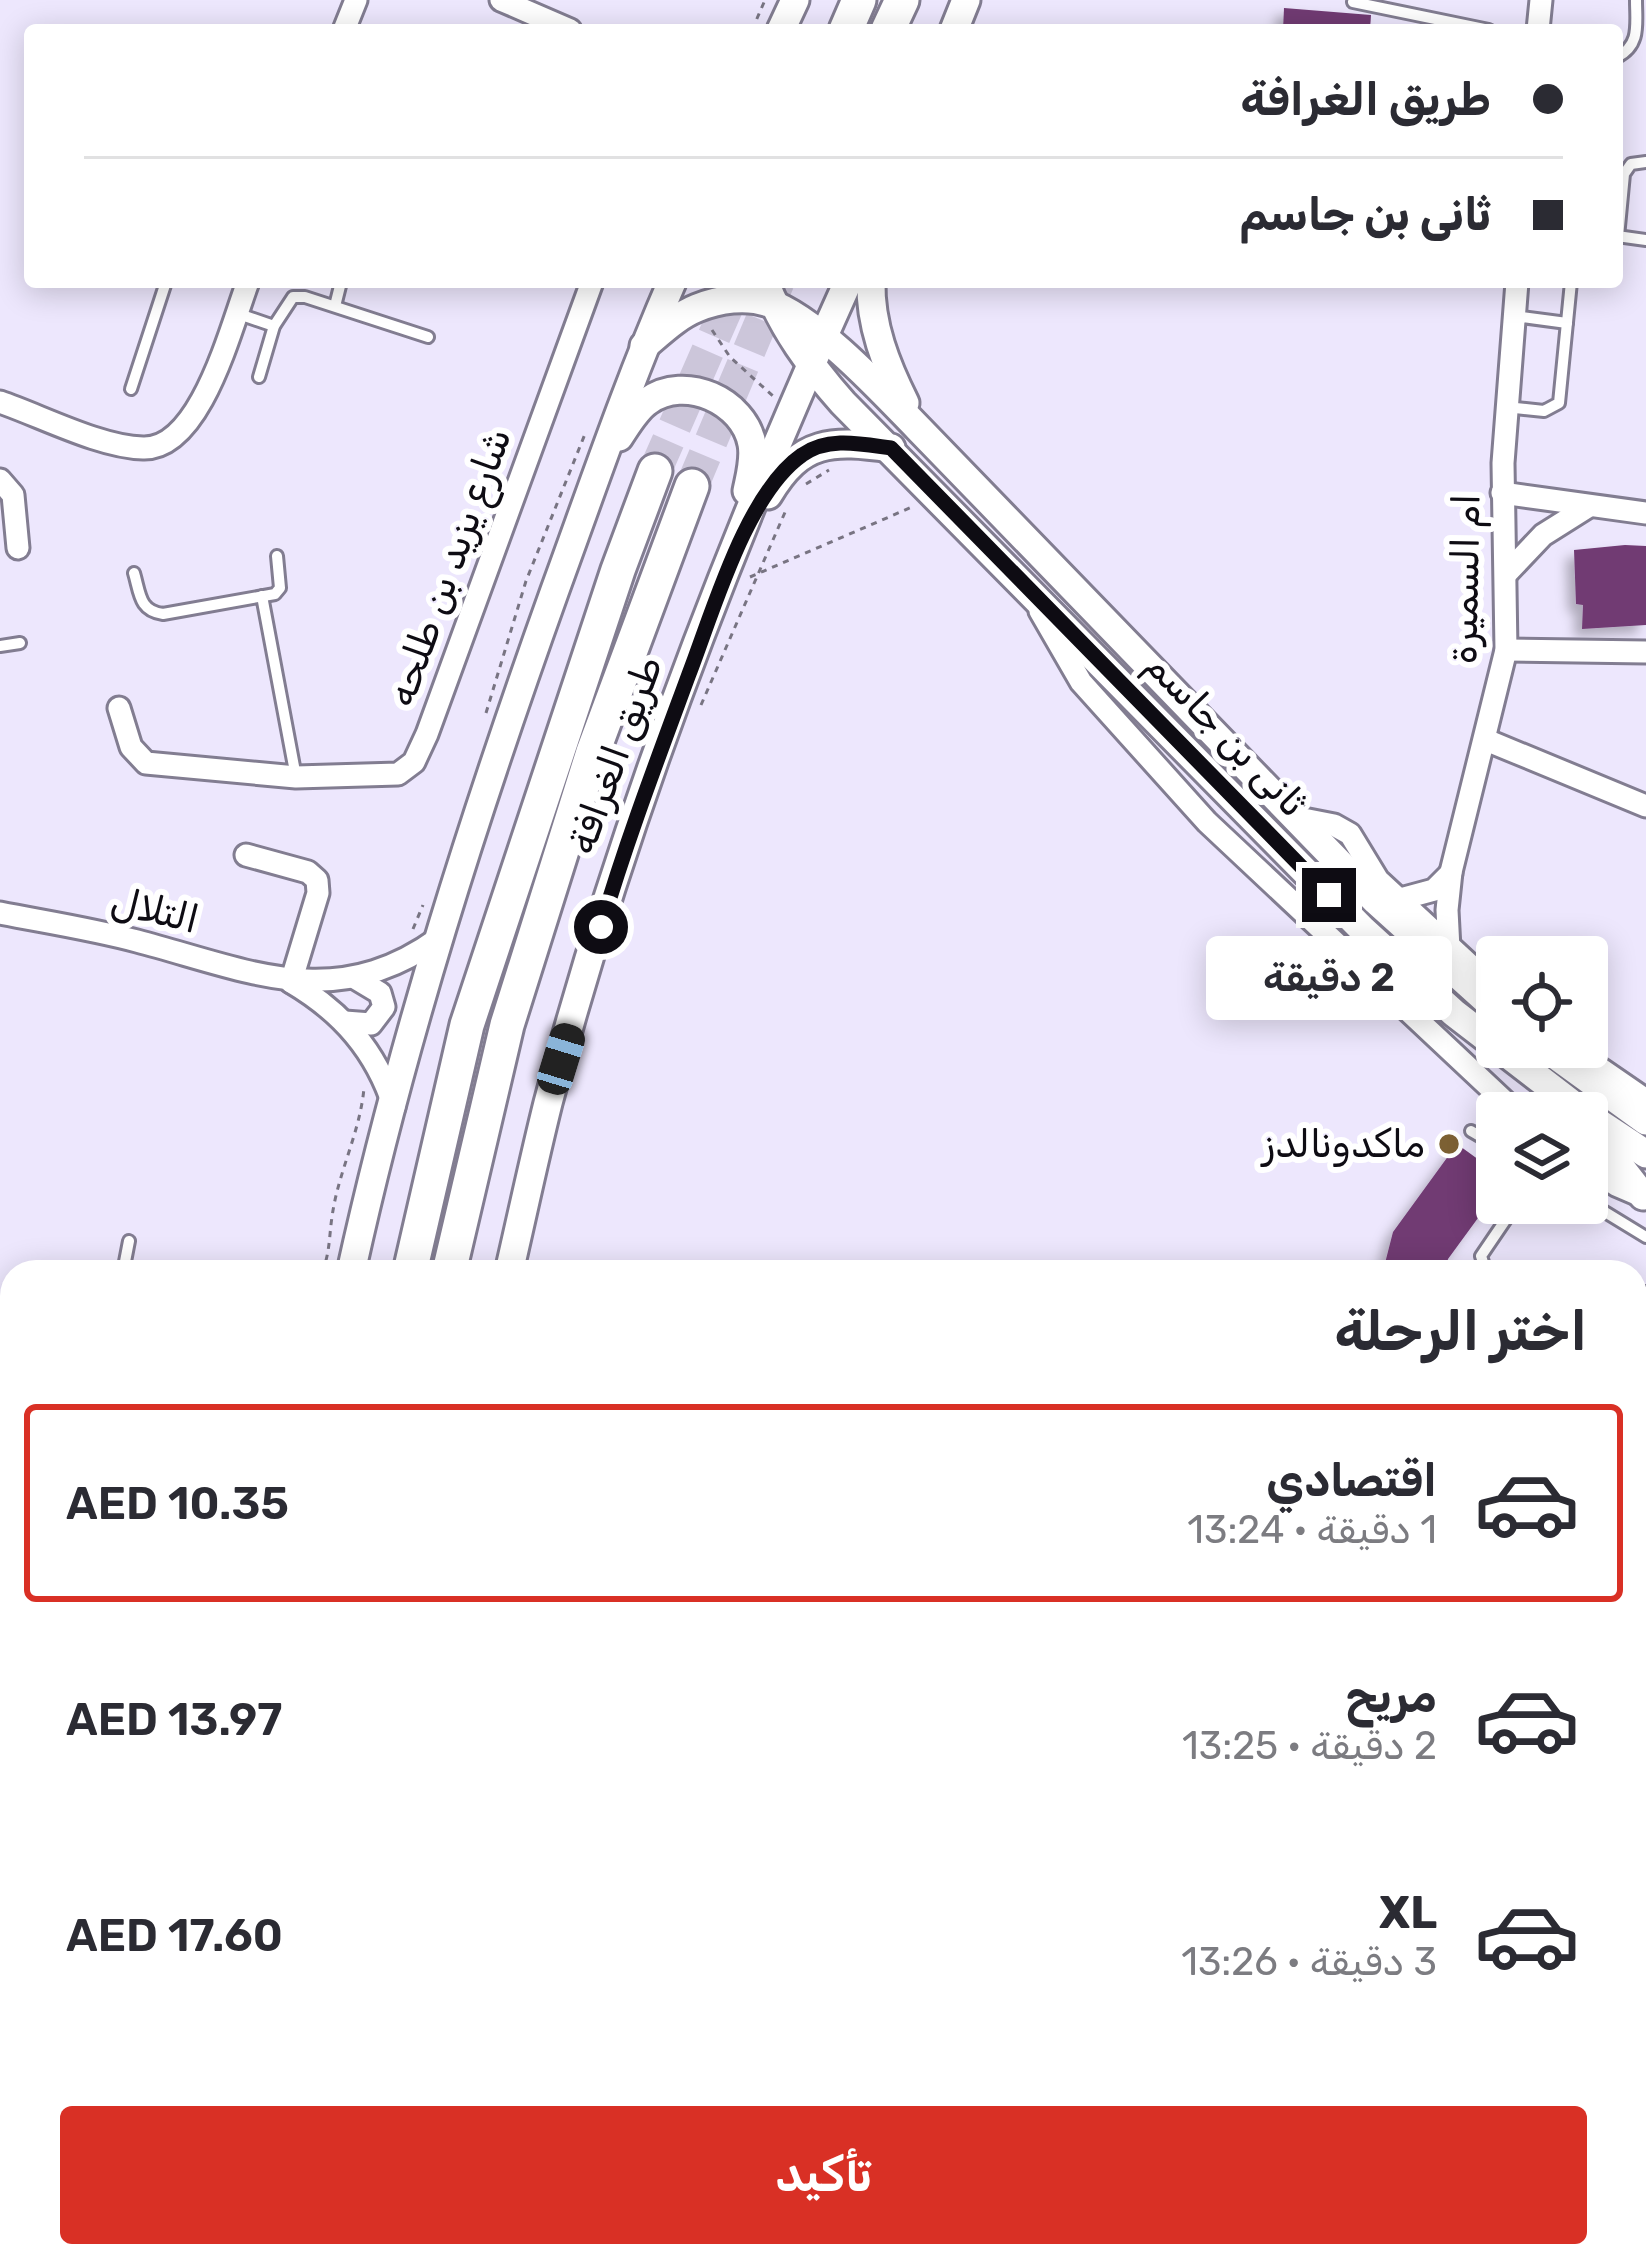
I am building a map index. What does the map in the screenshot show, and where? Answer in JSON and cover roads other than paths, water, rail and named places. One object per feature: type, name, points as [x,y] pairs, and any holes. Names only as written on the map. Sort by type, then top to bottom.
[{"type":"highway","name":"طريق الغرافة","points":[[413,1260],[467,1025],[618,569],[656,471]]},
{"type":"highway","name":"طريق الغرافة","points":[[452,1260],[514,1002],[592,752],[692,487]]},
{"type":"main road","points":[[354,1260],[439,938],[497,753],[599,464],[669,288]]},
{"type":"main road","name":"طريق الغرافة","points":[[512,1260],[548,1102],[614,883],[736,548],[845,288]]},
{"type":"main road","points":[[871,288],[882,350],[918,428]]},
{"type":"main road","points":[[644,346],[676,319],[715,302],[769,293]]},
{"type":"main road","name":"ثانى بن جاسم","points":[[769,293],[853,361],[1376,901],[1476,991]]},
{"type":"main road","name":"ثانى بن جاسم","points":[[769,293],[810,366],[1362,929],[1454,1013],[1555,1092]]},
{"type":"main road","points":[[599,464],[646,402],[685,389],[717,399],[742,422],[752,443],[752,467],[736,548]]},
{"type":"main road","points":[[736,548],[778,479],[807,451],[841,442],[891,448]]},
{"type":"main road","points":[[1573,1068],[1646,1120]]},
{"type":"main road","name":"ثانى بن جاسم","points":[[1608,1129],[1646,1154]]},
{"type":"main road","points":[[1608,1155],[1645,1197]]},
{"type":"street","points":[[500,0],[551,24]]},
{"type":"street","points":[[0,402],[111,441],[139,448],[158,446],[174,438],[193,415],[246,288]]},
{"type":"street","name":"شارع يزيد بن طلحه","points":[[119,708],[131,747],[146,763],[296,777],[398,774],[420,751],[590,288]]},
{"type":"street","name":"ام السميرة","points":[[1449,949],[1451,872],[1506,650],[1502,493],[1516,288]]},
{"type":"street","points":[[0,480],[13,495],[18,548]]},
{"type":"street","points":[[1502,493],[1646,513]]},
{"type":"street","points":[[1506,574],[1543,535],[1589,506]]},
{"type":"street","name":"ثانى بن جاسم","points":[[1033,594],[1067,662],[1138,749],[1207,822],[1495,1092]]},
{"type":"street","points":[[1506,650],[1646,652]]},
{"type":"street","points":[[1486,740],[1646,806]]},
{"type":"street","name":"ثانى بن جاسم","points":[[1293,817],[1334,825],[1350,834],[1378,880],[1476,973]]},
{"type":"street","points":[[246,855],[308,872],[317,880],[318,893],[291,982]]},
{"type":"street","points":[[1397,900],[1422,896],[1451,872]]},
{"type":"street","name":"التلال","points":[[0,913],[124,938],[291,982]]},
{"type":"street","points":[[291,982],[355,978],[408,959],[439,938]]},
{"type":"street","points":[[345,1022],[371,1024],[383,1007],[380,993],[355,978]]},
{"type":"street","points":[[291,982],[345,1022],[370,1053],[394,1107]]},
{"type":"street","points":[[1600,1068],[1646,1100]]},
{"type":"street","points":[[1608,1180],[1645,1197]]},
{"type":"lane","points":[[1623,54],[1636,40],[1636,0]]},
{"type":"lane","points":[[1353,2],[1411,6],[1470,24]]},
{"type":"lane","points":[[1623,184],[1631,164],[1646,162]]},
{"type":"lane","points":[[131,389],[164,288]]},
{"type":"lane","points":[[335,306],[340,288]]},
{"type":"lane","points":[[1506,406],[1544,412],[1559,403],[1570,288]]},
{"type":"lane","points":[[259,377],[274,326],[293,297],[428,337]]},
{"type":"lane","points":[[236,314],[274,326]]},
{"type":"lane","points":[[1514,316],[1567,323]]},
{"type":"lane","points":[[134,573],[143,607],[163,614],[275,594],[280,588],[277,556]]},
{"type":"lane","points":[[262,596],[296,777]]},
{"type":"lane","points":[[0,646],[20,643]]},
{"type":"lane","points":[[1472,1130],[1476,1133]]},
{"type":"lane","points":[[1608,1214],[1646,1237]]},
{"type":"lane","points":[[1482,1260],[1502,1224]]},
{"type":"lane","points":[[125,1260],[129,1241]]},
{"type":"tunnel","points":[[655,471],[735,288]]},
{"type":"tunnel","points":[[692,486],[775,288]]},
{"type":"place","name":"ماكدونالدز","points":[[1449,1144]]}]
